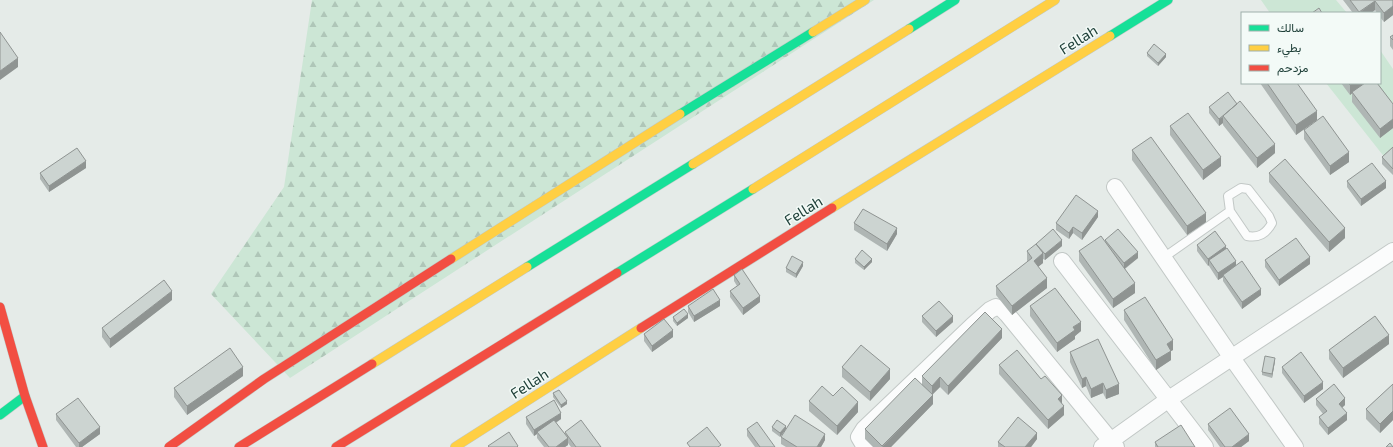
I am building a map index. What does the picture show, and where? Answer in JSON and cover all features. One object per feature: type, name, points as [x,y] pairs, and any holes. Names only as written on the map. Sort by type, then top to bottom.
[{"type":"main road","points":[[169,447],[264,379],[687,109],[865,0]]},
{"type":"main road","points":[[239,447],[955,0]]},
{"type":"main road","points":[[336,447],[495,350],[1055,0]]},
{"type":"main road","name":"Fellah","points":[[455,447],[774,244],[1168,0]]},
{"type":"main road","points":[[0,307],[25,396],[43,447]]},
{"type":"main road","points":[[0,415],[25,396]]},
{"type":"street","points":[[1115,187],[1295,447]]},
{"type":"street","points":[[865,447],[859,437],[864,429],[981,318],[996,307],[1002,309],[1007,314],[1110,445],[1169,399],[1393,251]]},
{"type":"street","points":[[1062,261],[1205,447]]},
{"type":"lane","points":[[1241,188],[1248,188],[1269,216],[1272,223],[1268,230],[1261,235],[1254,237],[1247,236],[1230,211],[1228,196],[1241,188]]},
{"type":"lane","points":[[1164,258],[1230,211]]},
{"type":"green space","points":[[312,0],[874,0],[290,378],[211,294],[284,187]]},
{"type":"green space","points":[[1261,0],[1336,0],[1346,12],[1269,12]]},
{"type":"green space","points":[[1381,51],[1393,69],[1393,168],[1327,84],[1381,84]]},
{"type":"building","points":[[1350,0],[1393,0],[1393,6],[1384,13],[1375,1],[1359,12]]},
{"type":"building","points":[[1319,8],[1321,12],[1313,12]]},
{"type":"building","points":[[0,32],[18,58],[0,71]]},
{"type":"building","points":[[1154,44],[1166,54],[1158,63],[1147,53]]},
{"type":"building","points":[[1268,84],[1298,84],[1317,111],[1296,125]]},
{"type":"building","points":[[1364,84],[1378,84],[1393,104],[1393,119],[1380,129],[1352,92]]},
{"type":"building","points":[[1228,92],[1237,104],[1219,119],[1209,107]]},
{"type":"building","points":[[1240,101],[1275,144],[1257,158],[1223,116]]},
{"type":"building","points":[[1188,113],[1221,157],[1203,170],[1170,126]]},
{"type":"building","points":[[1323,116],[1349,152],[1330,166],[1304,130]]},
{"type":"building","points":[[1151,137],[1206,213],[1187,226],[1132,150]]},
{"type":"building","points":[[1393,147],[1393,169],[1382,157]]},
{"type":"building","points":[[77,148],[86,161],[49,186],[40,173]]},
{"type":"building","points":[[1285,159],[1345,228],[1329,242],[1269,173]]},
{"type":"building","points":[[1372,163],[1386,181],[1361,199],[1347,181]]},
{"type":"building","points":[[1076,195],[1098,211],[1082,233],[1073,227],[1069,233],[1056,223]]},
{"type":"building","points":[[863,209],[897,228],[887,244],[854,223]]},
{"type":"building","points":[[1053,229],[1062,240],[1045,254],[1036,244]]},
{"type":"building","points":[[1118,229],[1138,252],[1124,263],[1105,240]]},
{"type":"building","points":[[1215,231],[1226,246],[1208,259],[1197,245]]},
{"type":"building","points":[[1101,236],[1135,283],[1113,299],[1079,251]]},
{"type":"building","points":[[1296,238],[1310,257],[1279,280],[1265,260]]},
{"type":"building","points":[[1036,244],[1043,253],[1034,261],[1047,278],[1012,306],[996,286],[1032,258],[1027,251]]},
{"type":"building","points":[[1227,248],[1236,261],[1218,273],[1209,260]]},
{"type":"building","points":[[862,250],[872,259],[864,267],[855,259]]},
{"type":"building","points":[[792,256],[803,262],[796,274],[786,268]]},
{"type":"building","points":[[1242,261],[1261,289],[1242,302],[1223,275]]},
{"type":"building","points":[[742,269],[760,296],[743,308],[730,291],[740,284],[734,275]]},
{"type":"building","points":[[164,280],[172,291],[110,339],[102,328]]},
{"type":"building","points":[[1055,288],[1081,322],[1073,327],[1075,330],[1057,343],[1030,306]]},
{"type":"building","points":[[713,289],[720,300],[694,316],[688,306]]},
{"type":"building","points":[[1145,297],[1173,340],[1167,344],[1171,351],[1156,360],[1124,310]]},
{"type":"building","points":[[939,301],[953,316],[936,331],[922,316]]},
{"type":"building","points":[[684,309],[688,314],[677,323],[673,317]]},
{"type":"building","points":[[985,312],[1002,329],[948,386],[940,377],[932,386],[922,376]]},
{"type":"building","points":[[1375,316],[1389,335],[1343,368],[1329,350]]},
{"type":"building","points":[[664,319],[673,330],[652,346],[644,334]]},
{"type":"building","points":[[1098,339],[1119,384],[1106,390],[1103,383],[1091,389],[1086,377],[1082,379],[1070,352]]},
{"type":"building","points":[[861,345],[890,369],[870,392],[842,367]]},
{"type":"building","points":[[230,348],[243,367],[187,406],[174,388]]},
{"type":"building","points":[[1017,350],[1041,379],[1045,376],[1062,395],[1058,399],[1064,406],[1048,420],[999,365]]},
{"type":"building","points":[[1301,352],[1323,382],[1304,396],[1282,367]]},
{"type":"building","points":[[1265,356],[1275,358],[1272,374],[1262,372]]},
{"type":"building","points":[[915,378],[933,395],[882,446],[865,429]]},
{"type":"building","points":[[1334,384],[1345,398],[1339,404],[1347,413],[1328,428],[1319,417],[1327,411],[1316,399]]},
{"type":"building","points":[[1393,384],[1393,411],[1380,424],[1366,409]]},
{"type":"building","points":[[822,386],[833,396],[842,387],[858,402],[837,426],[809,401]]},
{"type":"building","points":[[559,390],[567,401],[561,405],[553,393]]},
{"type":"building","points":[[78,398],[100,427],[79,443],[56,414]]},
{"type":"building","points":[[554,400],[561,413],[534,430],[526,417]]},
{"type":"building","points":[[1230,408],[1249,434],[1232,447],[1225,447],[1208,424]]},
{"type":"building","points":[[795,415],[825,434],[817,447],[797,447],[781,437]]},
{"type":"building","points":[[1018,417],[1037,433],[1025,447],[1005,447],[998,442]]},
{"type":"building","points":[[554,420],[568,438],[556,447],[549,447],[537,432]]},
{"type":"building","points":[[581,420],[601,447],[576,447],[565,432]]},
{"type":"building","points":[[777,420],[786,426],[780,433],[772,427]]},
{"type":"building","points":[[757,422],[775,447],[760,447],[747,429]]},
{"type":"building","points":[[1181,425],[1195,447],[1158,447],[1155,442]]},
{"type":"building","points":[[707,427],[721,445],[718,447],[690,447],[687,443]]},
{"type":"building","points":[[509,432],[518,446],[517,447],[488,446]]},
{"type":"building","points":[[1390,443],[1393,447],[1386,447]]},
{"type":"traffic: fast","points":[[909,29],[955,0]]},
{"type":"traffic: fast","points":[[1110,36],[1168,0]]},
{"type":"traffic: fast","points":[[680,114],[813,32]]},
{"type":"traffic: fast","points":[[527,267],[693,164]]},
{"type":"traffic: fast","points":[[617,273],[753,189]]},
{"type":"traffic: fast","points":[[0,415],[25,396]]},
{"type":"traffic: slow","points":[[813,32],[865,0]]},
{"type":"traffic: slow","points":[[753,189],[1055,0]]},
{"type":"traffic: slow","points":[[693,164],[909,29]]},
{"type":"traffic: slow","points":[[832,208],[1110,36]]},
{"type":"traffic: slow","points":[[451,259],[680,114]]},
{"type":"traffic: slow","points":[[372,364],[527,267]]},
{"type":"traffic: slow","points":[[455,447],[641,328]]},
{"type":"traffic: jam","points":[[641,328],[832,208]]},
{"type":"traffic: jam","points":[[169,447],[264,379],[451,259]]},
{"type":"traffic: jam","points":[[336,447],[617,273]]},
{"type":"traffic: jam","points":[[0,307],[25,396],[43,447]]},
{"type":"traffic: jam","points":[[239,447],[372,364]]}]
